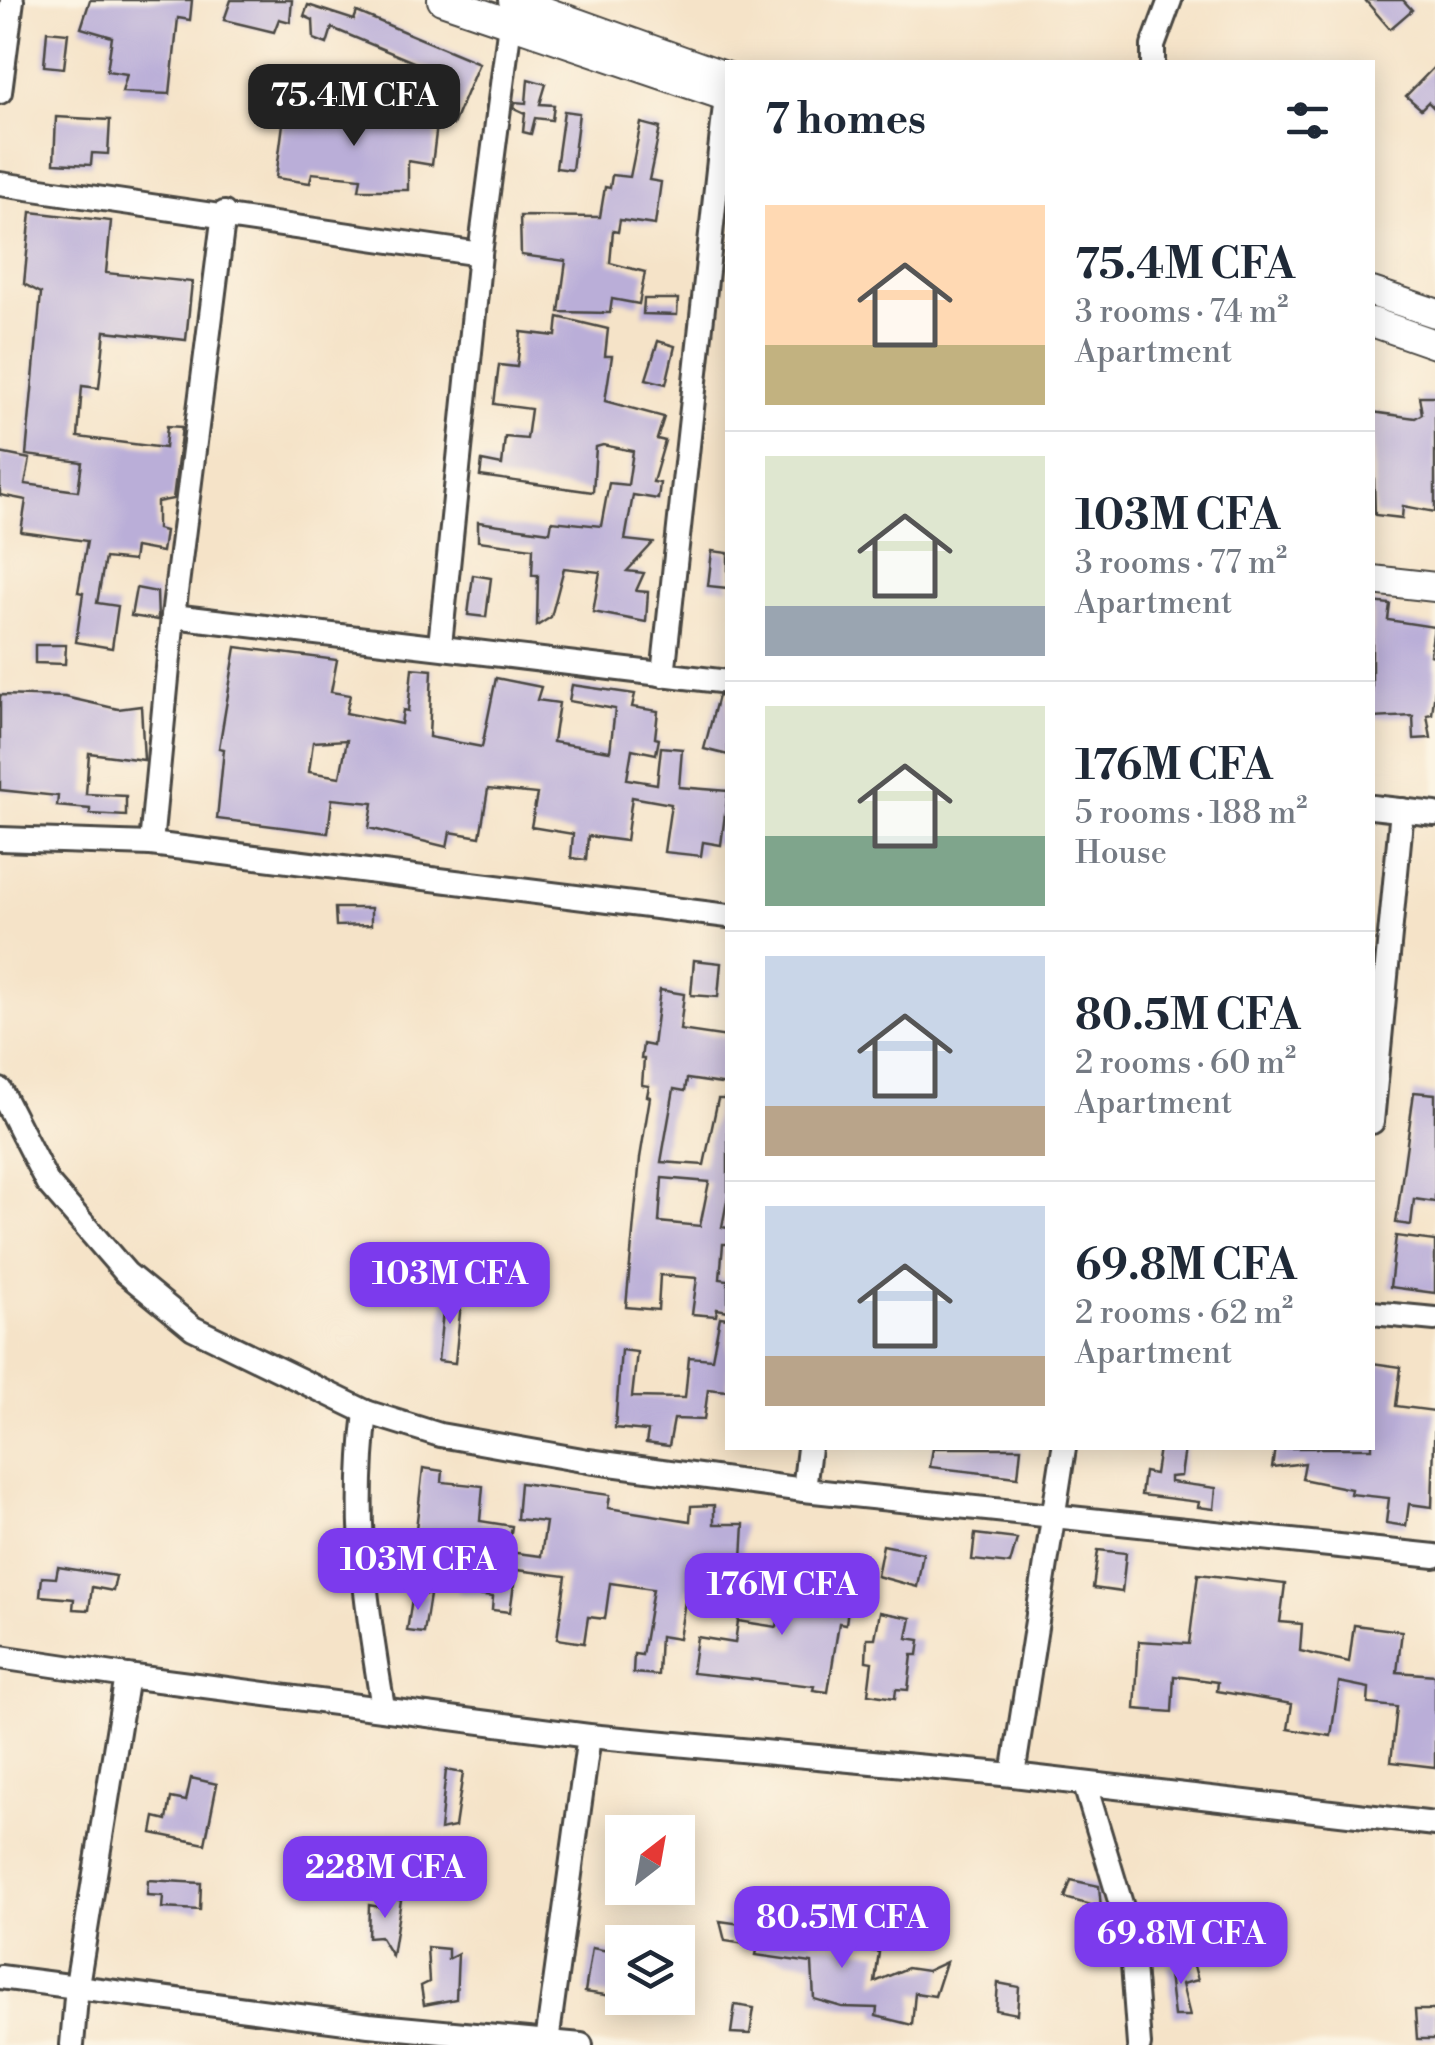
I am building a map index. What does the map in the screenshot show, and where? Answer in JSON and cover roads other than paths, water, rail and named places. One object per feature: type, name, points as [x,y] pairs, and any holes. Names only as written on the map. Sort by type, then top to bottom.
[{"type":"street","points":[[0,92],[12,0]]},
{"type":"street","points":[[442,0],[512,8],[725,89]]},
{"type":"street","points":[[1153,60],[1153,46],[1170,0]]},
{"type":"street","points":[[440,645],[480,254],[512,8]]},
{"type":"street","points":[[663,675],[725,108]]},
{"type":"street","points":[[0,184],[224,213],[480,254]]},
{"type":"street","points":[[151,844],[172,616],[224,213]]},
{"type":"street","points":[[1375,293],[1435,313]]},
{"type":"street","points":[[1375,323],[1435,344]]},
{"type":"street","points":[[1375,580],[1435,587]]},
{"type":"street","points":[[172,616],[725,682]]},
{"type":"street","points":[[1375,807],[1435,814]]},
{"type":"street","points":[[1375,1091],[1402,810]]},
{"type":"street","points":[[0,838],[151,844],[725,916]]},
{"type":"street","points":[[0,1090],[47,1182],[126,1273],[194,1328],[366,1412],[440,1435],[588,1461],[804,1490],[1435,1556]]},
{"type":"street","points":[[1375,1313],[1435,1319]]},
{"type":"street","points":[[366,1412],[357,1486],[362,1580],[383,1706]]},
{"type":"street","points":[[804,1490],[809,1450]]},
{"type":"street","points":[[1013,1775],[1064,1450]]},
{"type":"street","points":[[0,1657],[589,1736],[1013,1775],[1435,1824]]},
{"type":"street","points":[[72,2045],[77,1985],[127,1676]]},
{"type":"street","points":[[547,2042],[589,1736]]},
{"type":"street","points":[[1086,1785],[1131,1936],[1139,2045]]},
{"type":"street","points":[[0,1977],[77,1985],[370,2035],[578,2045]]}]
